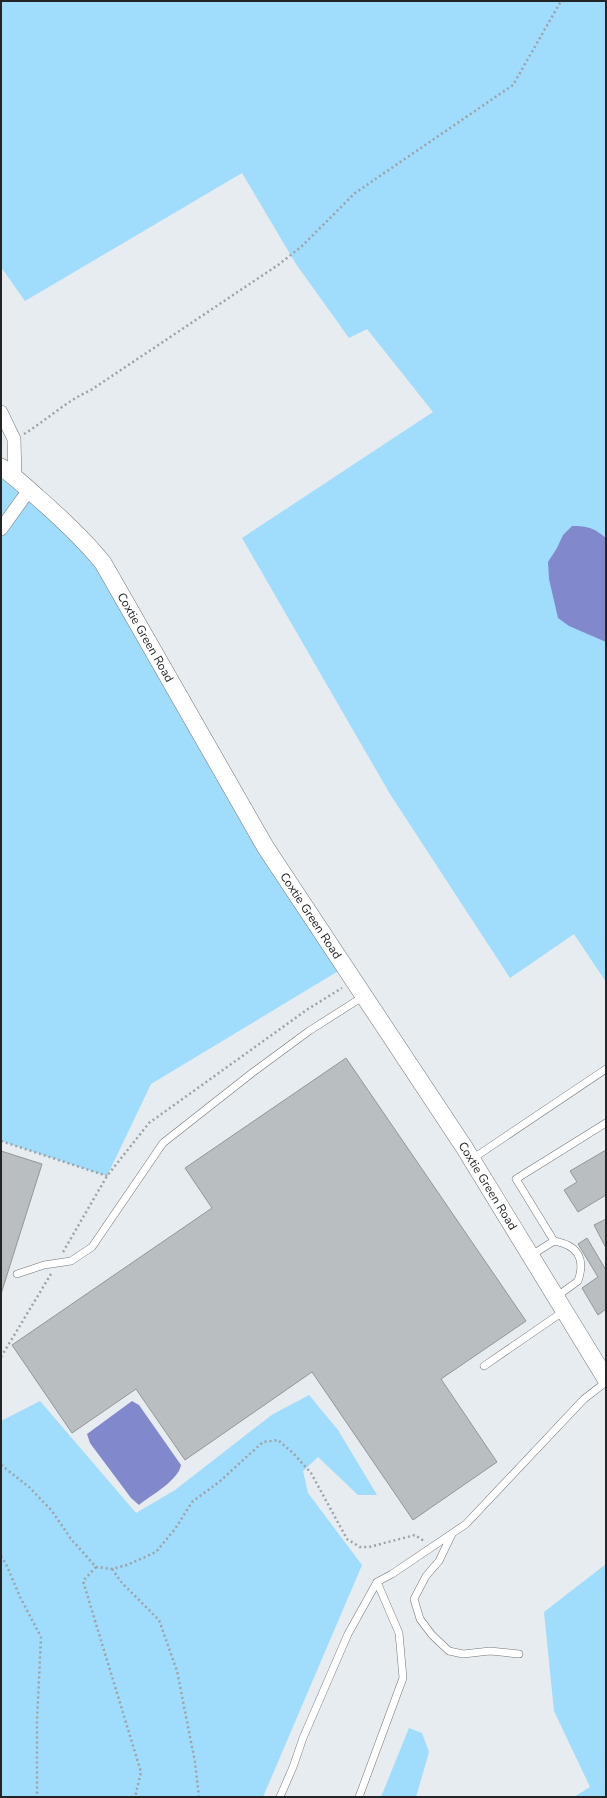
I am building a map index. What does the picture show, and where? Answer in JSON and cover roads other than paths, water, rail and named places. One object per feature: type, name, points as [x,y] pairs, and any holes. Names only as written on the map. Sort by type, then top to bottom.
[{"type":"street","points":[[1,412],[14,439],[16,476]]},
{"type":"street","name":"Coxtie Green Road","points":[[1,467],[16,476],[69,525],[89,545],[103,563],[266,848],[365,996],[471,1159],[606,1381]]},
{"type":"street","points":[[1,529],[30,490]]},
{"type":"lane","points":[[17,1274],[44,1265],[71,1261],[92,1247],[163,1143],[252,1073],[309,1031],[365,996]]},
{"type":"lane","points":[[471,1159],[606,1069]]},
{"type":"lane","points":[[554,1241],[516,1179],[606,1123]]},
{"type":"lane","points":[[484,1366],[560,1304],[578,1281],[582,1264],[579,1256],[572,1246],[554,1241],[530,1256]]},
{"type":"lane","points":[[280,1797],[293,1767],[303,1738],[348,1634],[376,1582],[392,1574],[466,1524],[584,1398],[606,1381]]},
{"type":"lane","points":[[453,1533],[439,1561],[426,1576],[414,1599],[420,1619],[432,1635],[449,1651],[463,1654],[490,1651],[519,1654]]},
{"type":"lane","points":[[359,1797],[403,1678],[399,1633],[376,1582]]}]
